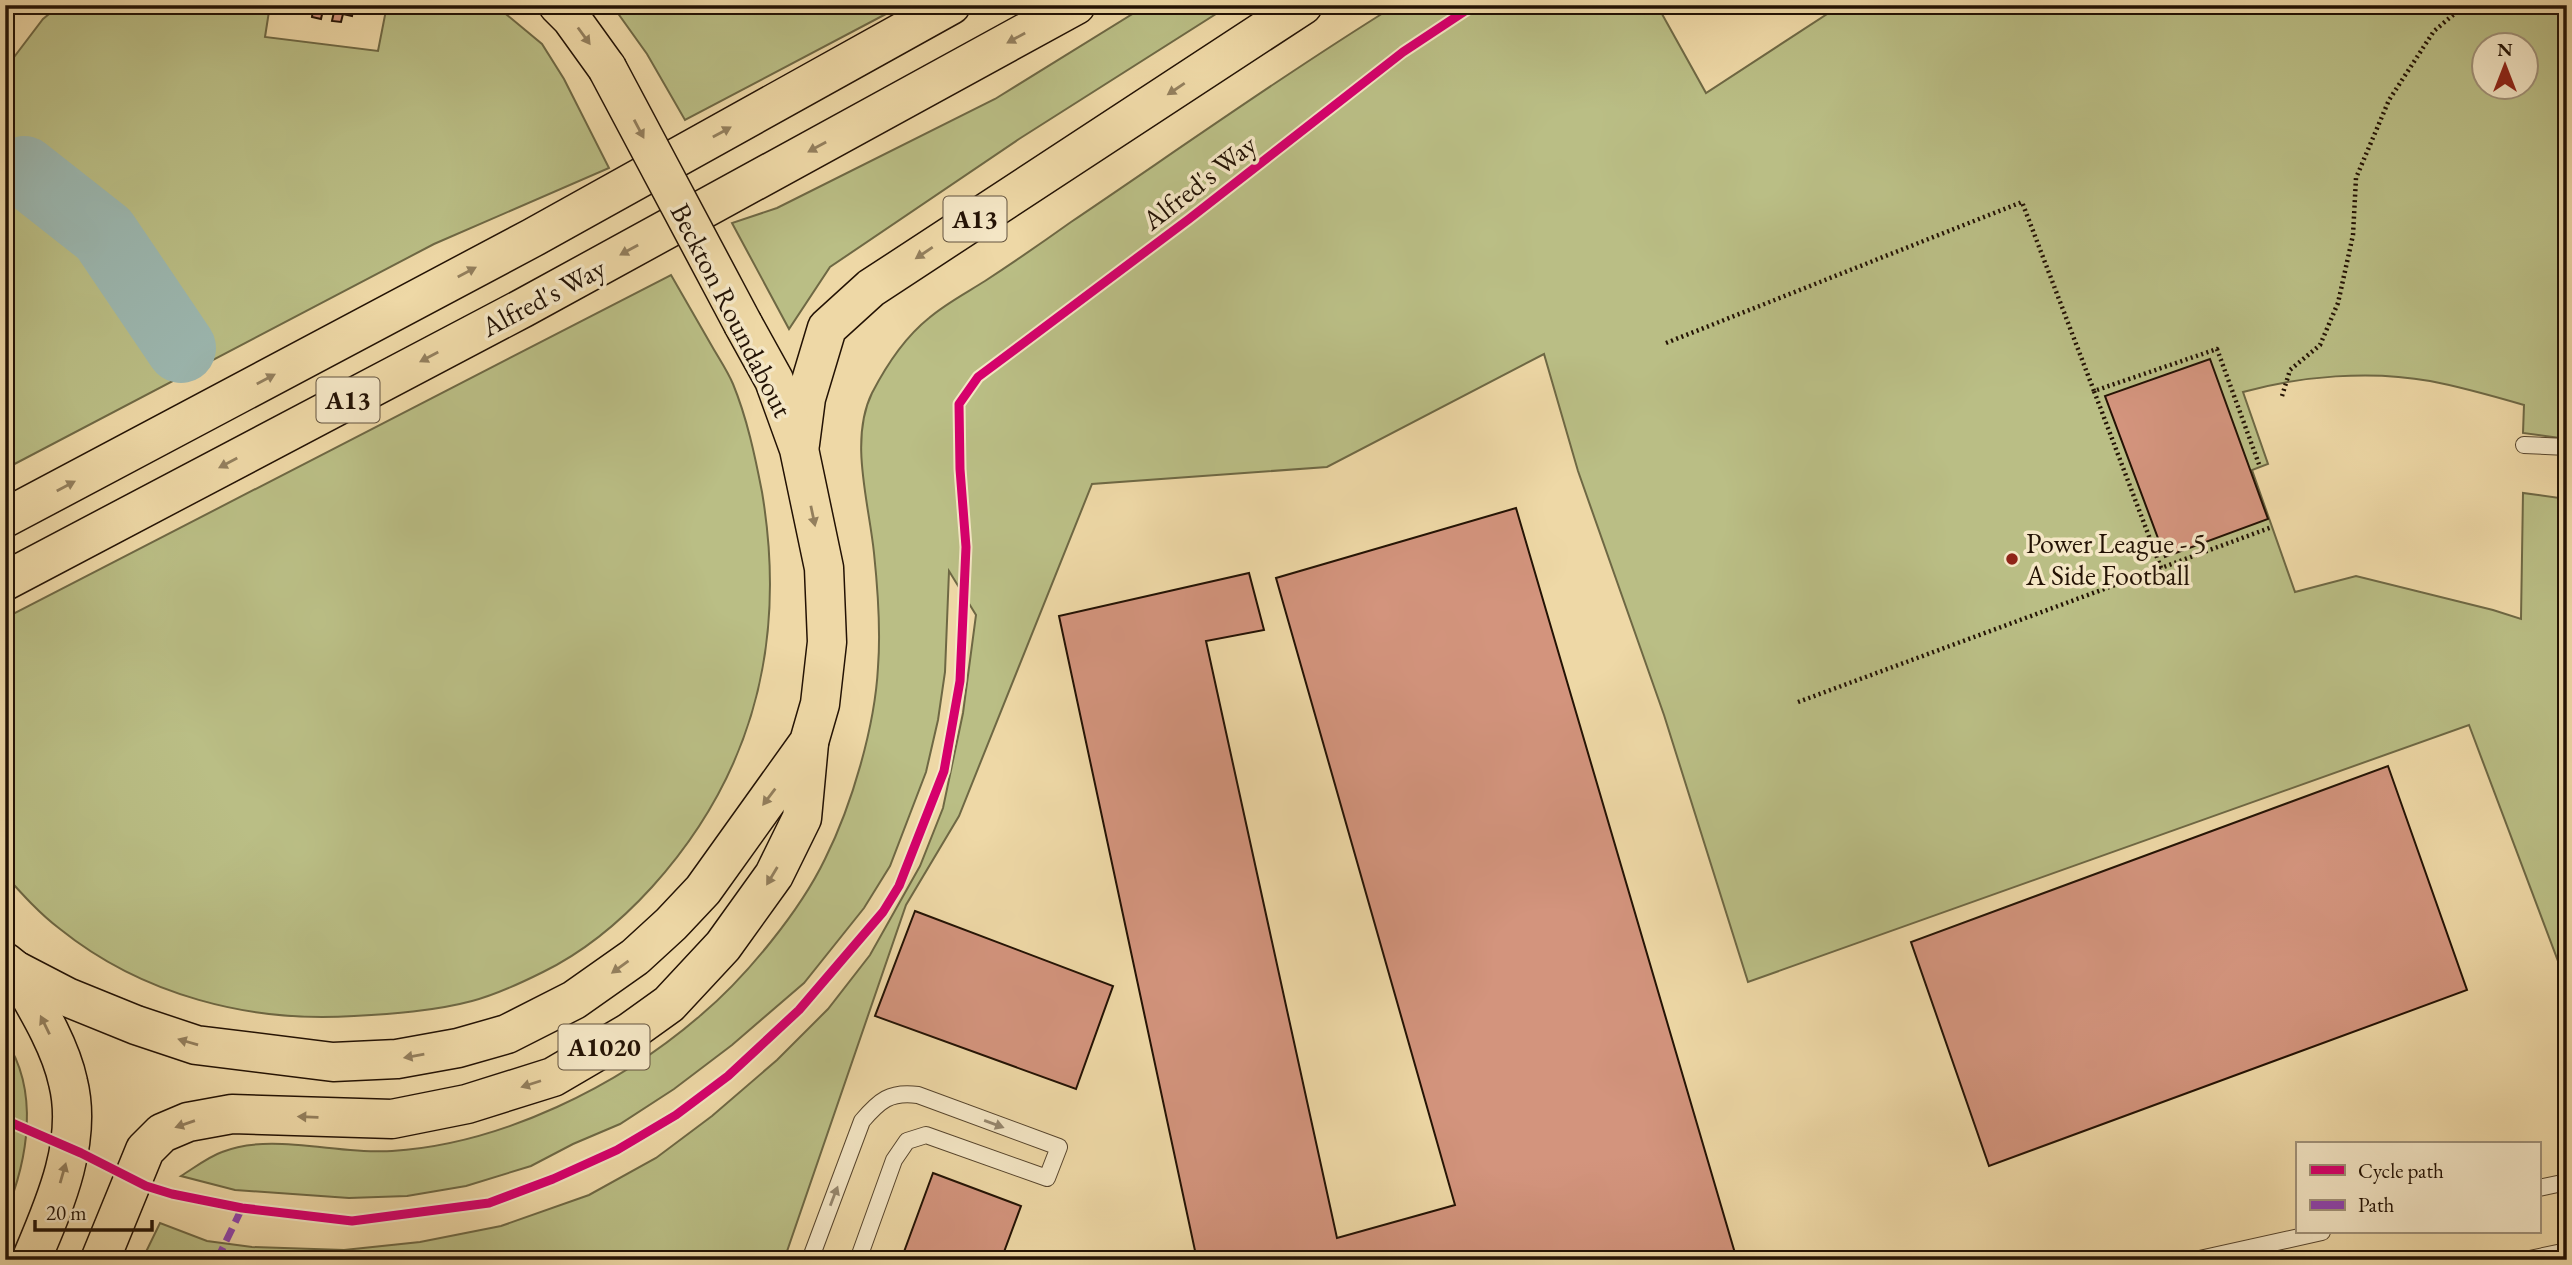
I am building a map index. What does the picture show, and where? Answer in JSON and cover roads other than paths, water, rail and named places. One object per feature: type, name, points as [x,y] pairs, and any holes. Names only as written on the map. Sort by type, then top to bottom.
[{"type":"highway","name":"Beckton Roundabout","points":[[10,966],[67,997],[136,1025],[197,1045],[333,1062],[397,1059],[458,1048],[508,1034],[574,1000],[635,957],[671,923],[703,890],[810,742],[820,704],[827,630],[824,568],[799,449],[774,380],[607,68],[571,18],[558,5]]},
{"type":"highway","name":"Alfred's Way","points":[[5,518],[532,238],[950,5]]},
{"type":"highway","name":"Alfred's Way","points":[[5,581],[523,308],[1076,5]]},
{"type":"highway","name":"A13","points":[[799,449],[806,398],[827,328],[871,288],[1303,5]]},
{"type":"highway","name":"A1020","points":[[100,1260],[145,1150],[162,1133],[188,1122],[232,1114],[392,1119],[467,1104],[553,1077],[630,1032],[669,1004],[723,946],[774,875],[802,818],[810,742]]},
{"type":"highway","points":[[10,966],[46,1025],[69,1082],[71,1124],[66,1164],[51,1213],[31,1260]]},
{"type":"lane","points":[[2524,445],[2567,447]]},
{"type":"lane","points":[[810,1260],[862,1121],[876,1105],[900,1093],[918,1095],[1059,1147],[1047,1178],[926,1135],[907,1141],[894,1160],[858,1260]]},
{"type":"lane","points":[[2540,1188],[2567,1182]]},
{"type":"lane","points":[[2195,1260],[2313,1234]]},
{"type":"lane","points":[[2525,1260],[2567,1251]]},
{"type":"waterway","points":[[24,171],[104,234],[181,348]]},
{"type":"place","name":"Power League - 5 A Side Football","points":[[2012,559]]}]
